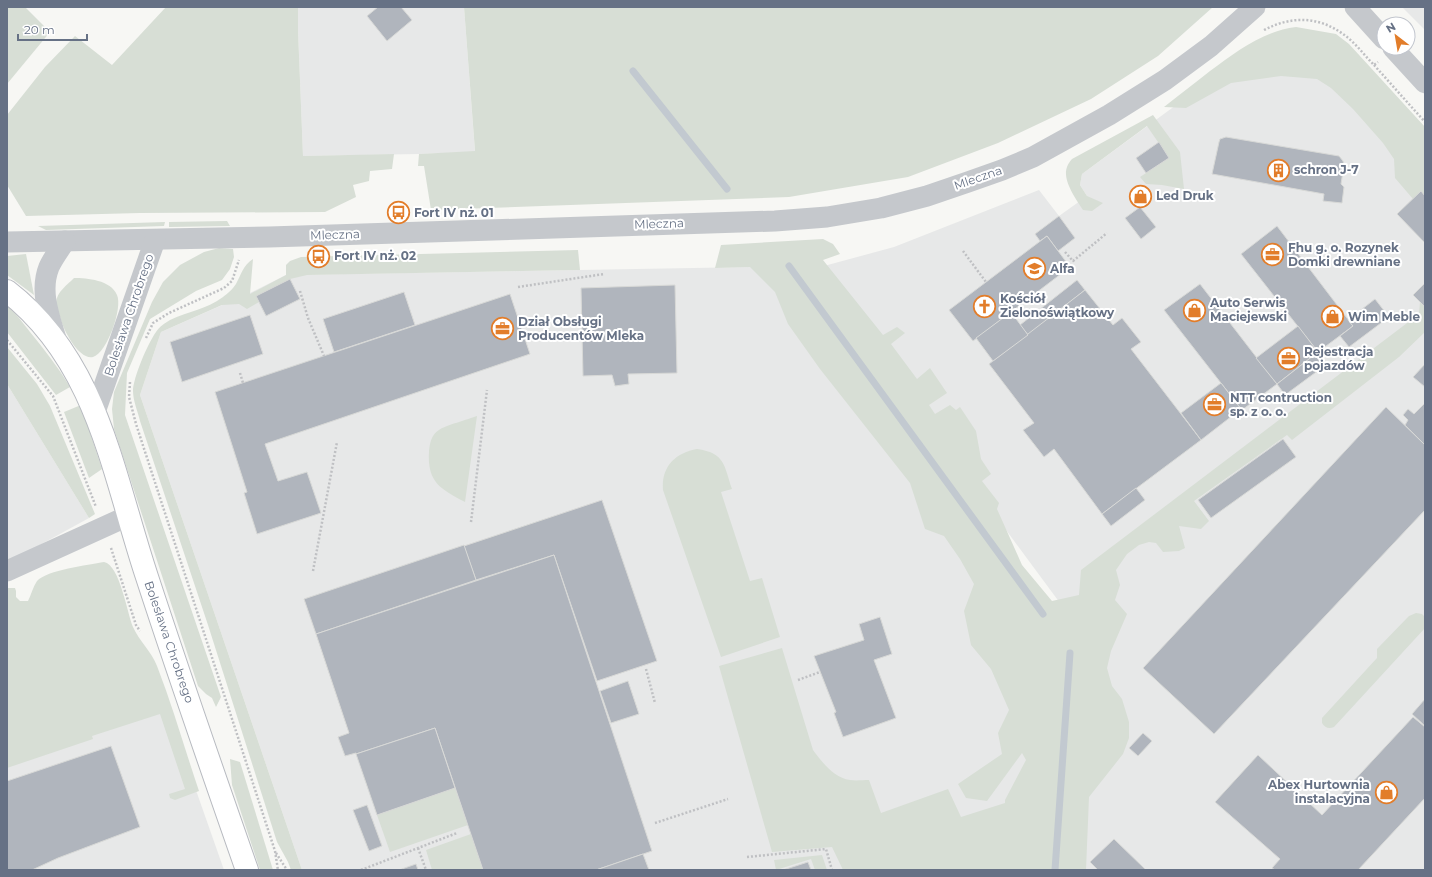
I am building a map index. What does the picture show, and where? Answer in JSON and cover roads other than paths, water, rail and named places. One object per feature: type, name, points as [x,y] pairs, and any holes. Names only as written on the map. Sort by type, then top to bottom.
[{"type":"street","name":"Mleczna","points":[[7,242],[242,238],[775,221],[827,217],[881,208],[927,196],[1002,170],[1032,157],[1072,136],[1109,115],[1164,80],[1211,46],[1255,7]]},
{"type":"street","points":[[1354,7],[1376,30]]},
{"type":"street","points":[[1400,56],[1425,83]]},
{"type":"street","name":"Bolesława Chrobrego","points":[[95,412],[155,240]]},
{"type":"street","name":"Bolesława Chrobrego","points":[[57,342],[45,297],[45,282],[49,267],[65,241]]},
{"type":"street","name":"Bolesława Chrobrego","points":[[7,291],[34,315],[57,342],[78,376],[95,412],[106,442],[149,584],[247,870]]},
{"type":"street","points":[[7,571],[128,516]]},
{"type":"waterway","points":[[633,71],[727,189]]},
{"type":"waterway","points":[[789,266],[1043,614]]},
{"type":"waterway","points":[[1055,870],[1070,653]]},
{"type":"place","name":"schron J-7","points":[[1278,170]]},
{"type":"place","name":"Led Druk","points":[[1140,196]]},
{"type":"place","name":"Fort IV nż. 01","points":[[399,213]]},
{"type":"place","name":"Fhu g. o. Rozynek Domki drewniane","points":[[1272,255]]},
{"type":"place","name":"Fort IV nż. 02","points":[[319,256]]},
{"type":"place","name":"Alfa","points":[[1035,269]]},
{"type":"place","name":"Kościół Zielonoświątkowy","points":[[984,306]]},
{"type":"place","name":"Auto Serwis Maciejewski","points":[[1195,310]]},
{"type":"place","name":"Wim Meble","points":[[1332,317]]},
{"type":"place","name":"Dział Obsługi Producentów Mleka","points":[[502,329]]},
{"type":"place","name":"Rejestracja pojazdów","points":[[1289,359]]},
{"type":"place","name":"NTT contruction sp. z o. o.","points":[[1214,405]]},
{"type":"place","name":"Abex Hurtownia instalacyjna","points":[[1386,792]]}]
